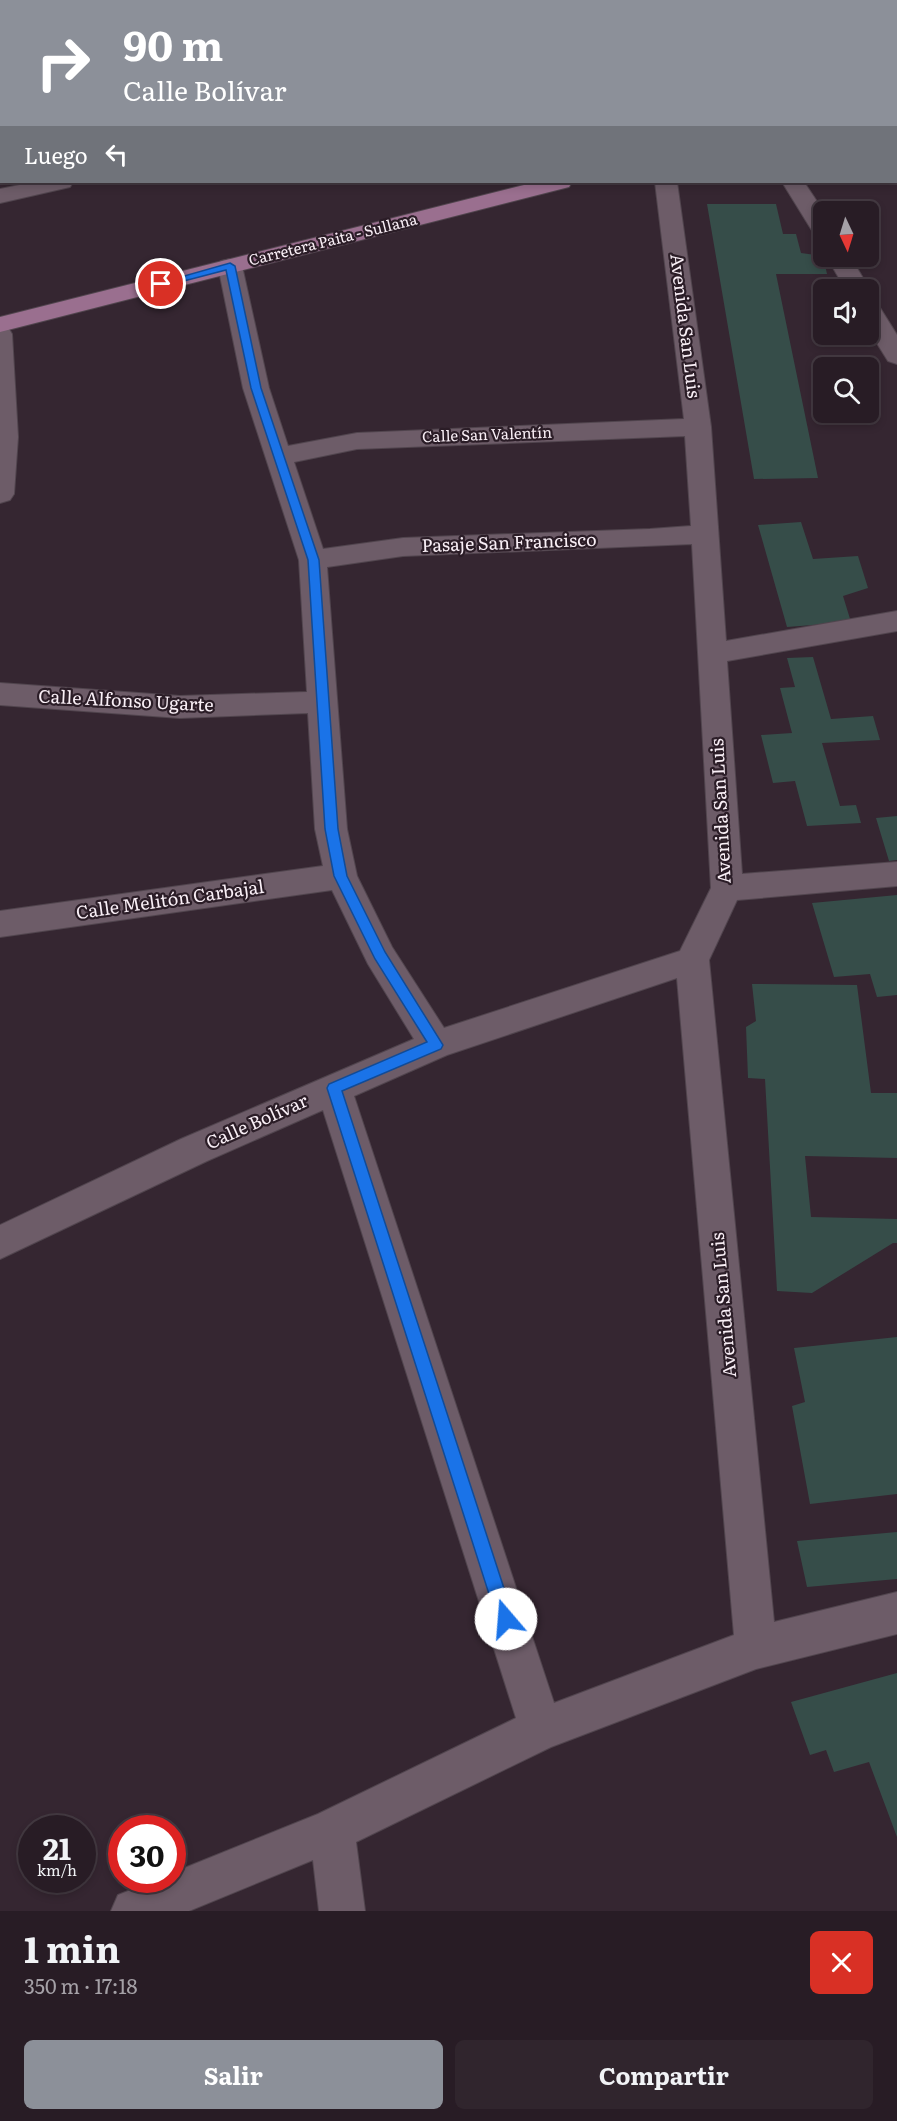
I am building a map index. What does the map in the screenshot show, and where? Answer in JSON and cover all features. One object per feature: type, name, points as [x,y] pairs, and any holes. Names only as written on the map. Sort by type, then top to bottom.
[{"type":"main road","name":"Carretera Paita - Sullana","points":[[0,325],[557,183]]},
{"type":"street","points":[[0,196],[58,183]]},
{"type":"street","name":"Avenida San Luis","points":[[666,183],[698,427],[727,888],[692,960],[756,1648]]},
{"type":"street","points":[[794,183],[813,214]]},
{"type":"street","points":[[230,266],[256,388],[313,560],[332,829],[341,876],[380,955],[436,1045]]},
{"type":"street","points":[[879,326],[897,356]]},
{"type":"street","points":[[0,334],[5,437],[0,494]]},
{"type":"street","name":"Calle San Valentín","points":[[278,456],[357,441],[698,427]]},
{"type":"street","name":"Pasaje San Francisco","points":[[313,560],[403,547],[706,534]]},
{"type":"street","points":[[713,653],[897,621]]},
{"type":"street","name":"Calle Alfonso Ugarte","points":[[0,694],[180,707],[323,702]]},
{"type":"street","points":[[727,888],[897,874]]},
{"type":"street","name":"Calle Melitón Carbajal","points":[[0,924],[341,876]]},
{"type":"street","name":"Calle Bolívar","points":[[0,1243],[194,1150],[436,1045],[692,960]]},
{"type":"street","points":[[334,1088],[541,1729]]},
{"type":"street","points":[[134,1911],[332,1830],[541,1729],[756,1648],[897,1613]]},
{"type":"street","points":[[332,1830],[342,1911]]},
{"type":"building","points":[[707,204],[776,204],[783,234],[796,234],[801,253],[813,255],[813,267],[825,267],[827,274],[776,274],[818,478],[754,479]]},
{"type":"building","points":[[801,522],[813,559],[858,556],[868,588],[843,596],[851,622],[787,627],[758,525]]},
{"type":"building","points":[[813,657],[831,719],[873,716],[880,740],[822,743],[840,806],[856,805],[861,823],[807,826],[795,781],[773,783],[761,735],[792,733],[780,688],[795,687],[787,658]]},
{"type":"building","points":[[897,816],[897,860],[889,861],[876,818]]},
{"type":"building","points":[[897,895],[897,995],[877,997],[870,974],[834,977],[812,903]]},
{"type":"building","points":[[752,984],[857,985],[871,1093],[897,1093],[897,1158],[805,1156],[811,1217],[897,1219],[897,1243],[893,1243],[812,1293],[777,1291],[765,1079],[748,1078],[746,1027],[756,1021]]},
{"type":"building","points":[[897,1337],[897,1494],[810,1504],[792,1406],[805,1402],[794,1348]]},
{"type":"building","points":[[897,1532],[897,1579],[807,1587],[797,1541]]},
{"type":"building","points":[[897,1673],[897,1837],[869,1762],[834,1772],[826,1750],[810,1755],[791,1702]]},
{"type":"route","points":[[161,284],[230,266],[256,388],[313,560],[332,829],[341,876],[380,955],[436,1045],[334,1088],[506,1619]]}]
